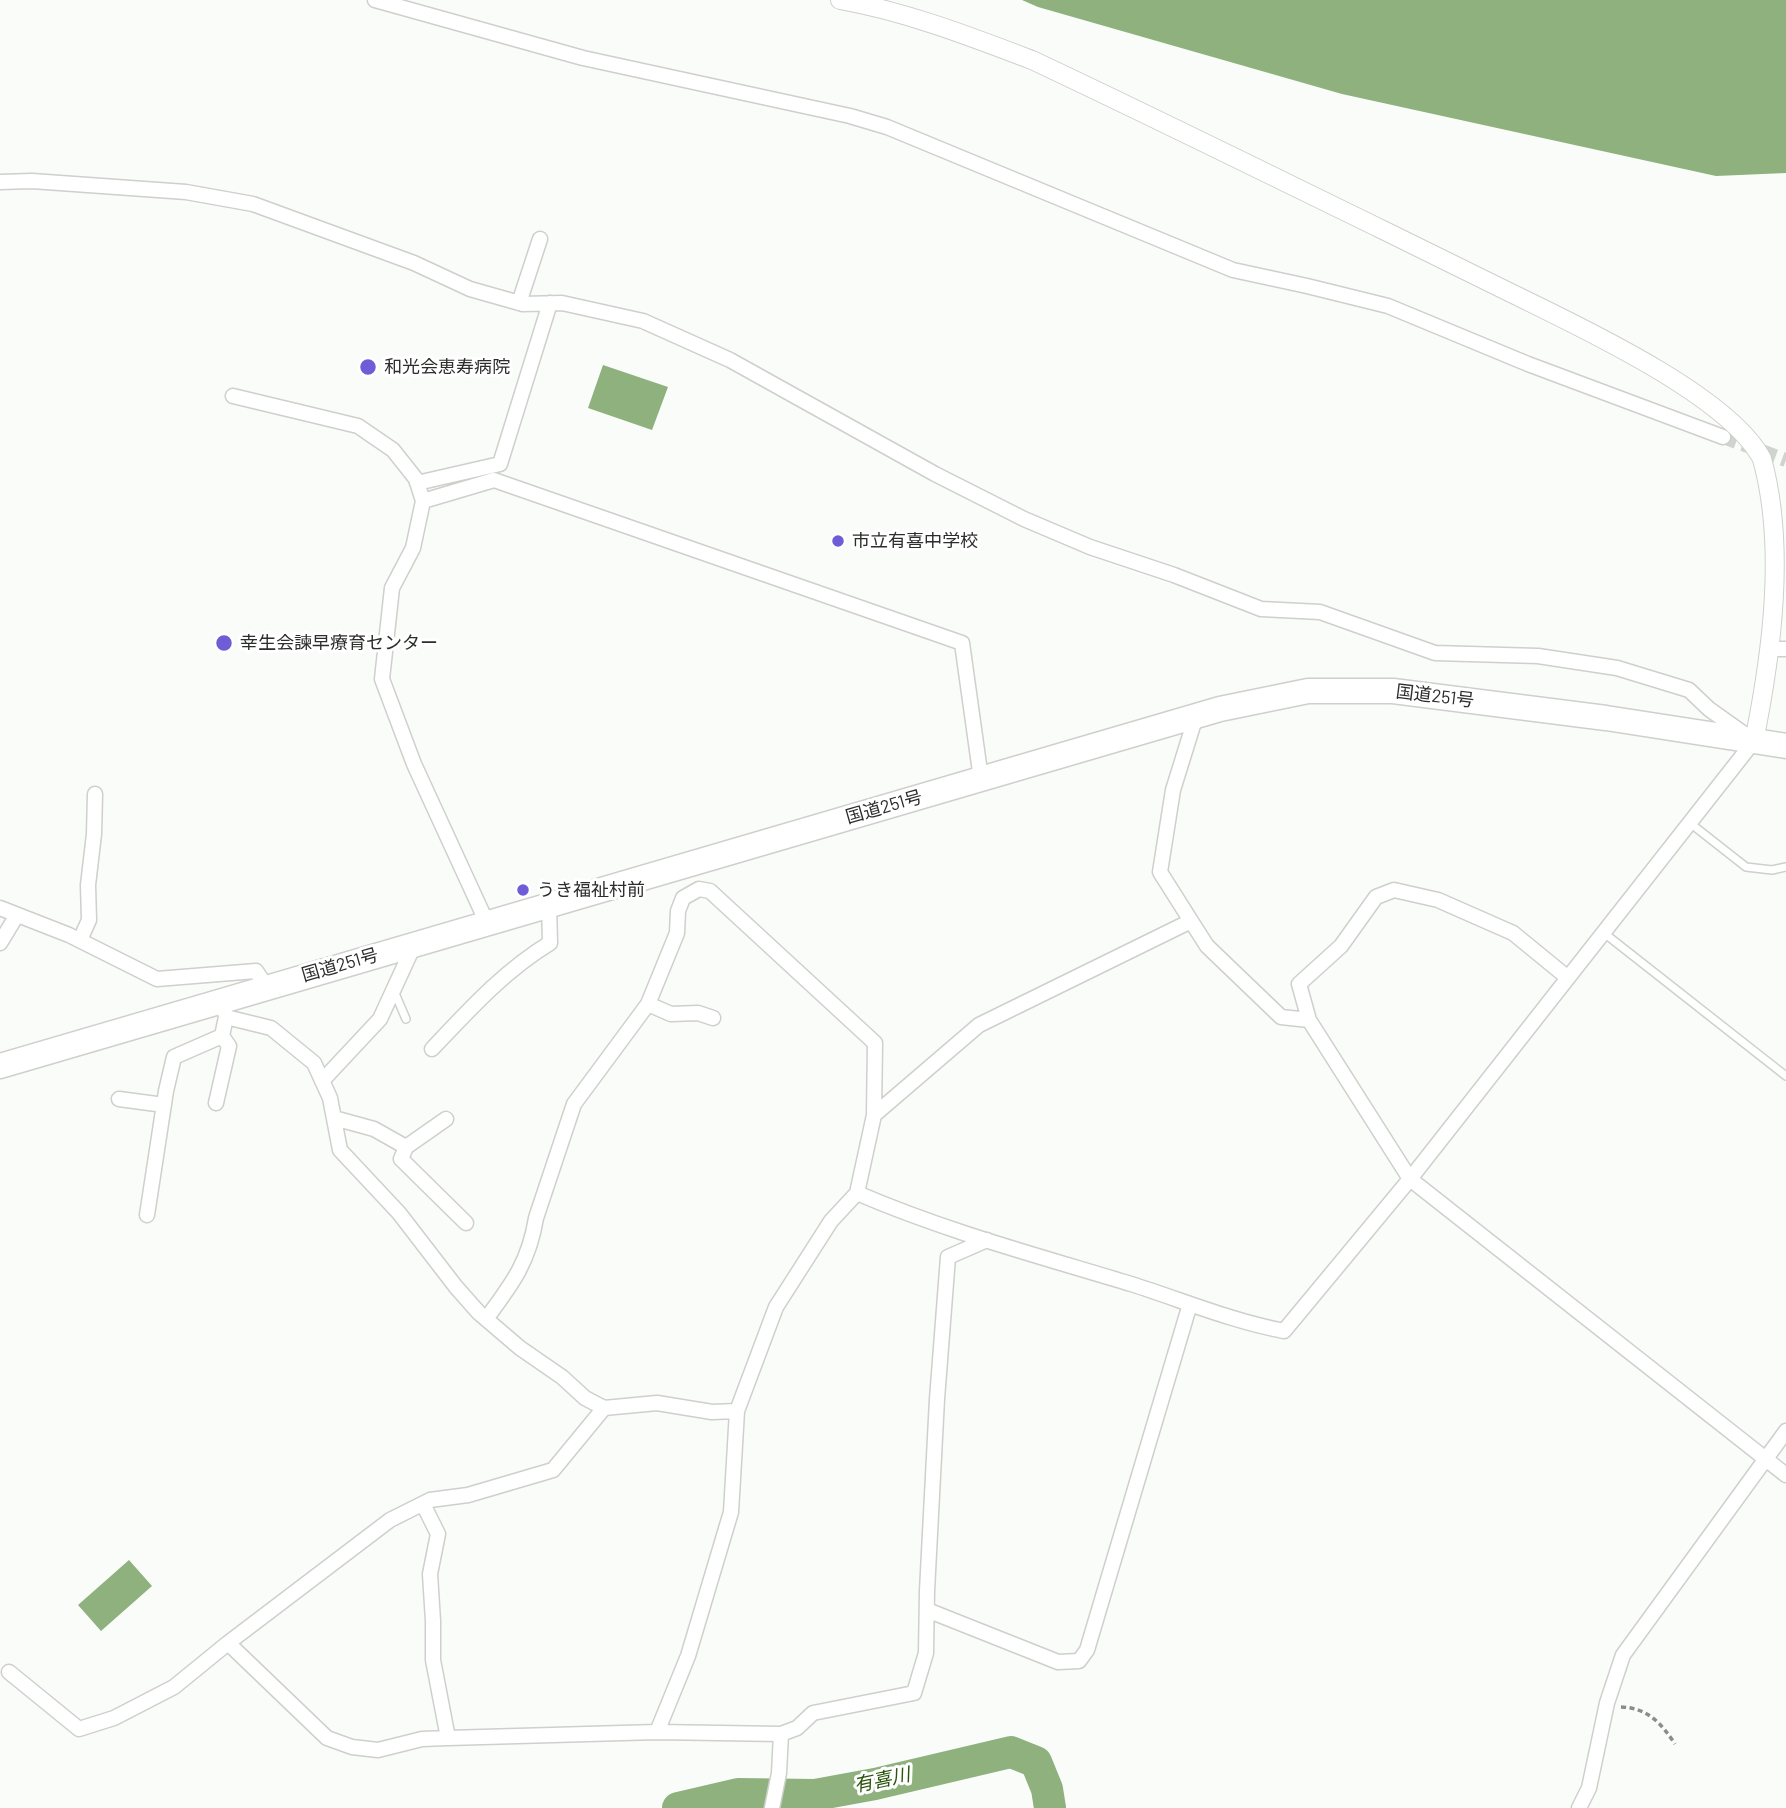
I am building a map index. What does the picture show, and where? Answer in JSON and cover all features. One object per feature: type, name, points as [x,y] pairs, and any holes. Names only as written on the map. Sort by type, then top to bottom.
[{"type":"highway","name":"国道251号","points":[[0,1066],[224,1009],[266,986],[1196,716],[1308,691],[1393,691],[1786,746]]},
{"type":"street","points":[[375,0],[583,58],[850,116],[887,127],[1233,270],[1388,306],[1541,369],[1723,437]]},
{"type":"street","points":[[840,0],[874,6],[958,31],[1055,71],[1608,341],[1713,407],[1738,429],[1761,456],[1778,497],[1783,565],[1779,649],[1754,741],[1410,1180],[1284,1331],[1249,1324],[987,1240],[885,1206],[857,1193]]},
{"type":"street","points":[[0,182],[32,181],[186,192],[253,204],[414,263],[470,289],[519,303],[562,303],[643,321],[730,360],[1024,519],[1090,547],[1261,608],[1320,612],[1435,653],[1538,656],[1616,668],[1689,690],[1709,709],[1754,741]]},
{"type":"street","points":[[519,303],[540,239]]},
{"type":"street","points":[[417,483],[500,464],[550,303]]},
{"type":"street","points":[[233,396],[358,426],[393,450],[417,483],[423,500],[413,548],[392,588],[382,680],[414,764],[487,923]]},
{"type":"street","points":[[423,500],[494,480],[962,643],[981,779]]},
{"type":"street","points":[[1196,716],[1173,790],[1160,872],[1207,946],[1281,1017],[1309,1020]]},
{"type":"street","points":[[80,940],[89,920],[88,885],[95,794]]},
{"type":"street","points":[[486,1319],[522,1270],[536,1218],[575,1104],[648,1004],[677,933],[678,911],[683,898],[698,889],[710,891],[875,1043],[874,1115],[857,1193],[831,1221],[776,1307],[737,1411],[731,1512],[688,1656],[657,1732]]},
{"type":"street","points":[[1568,978],[1513,933],[1438,900],[1394,890],[1376,897],[1341,946],[1299,984],[1309,1020],[1410,1180],[1786,1475]]},
{"type":"street","points":[[432,1049],[521,961],[550,943],[550,905]]},
{"type":"street","points":[[0,908],[80,940],[157,979],[256,971],[266,986]]},
{"type":"street","points":[[0,943],[18,915]]},
{"type":"street","points":[[874,1115],[979,1025],[1191,921]]},
{"type":"street","points":[[322,1081],[380,1018],[415,943]]},
{"type":"street","points":[[648,1004],[671,1014],[698,1013],[713,1018]]},
{"type":"street","points":[[216,1103],[229,1046],[222,1036],[224,1009],[271,1028],[314,1063],[330,1098],[340,1150],[399,1213],[456,1287],[486,1319],[520,1348],[562,1377],[585,1398],[604,1408],[657,1403],[712,1412],[737,1411]]},
{"type":"street","points":[[147,1215],[174,1057],[222,1036]]},
{"type":"street","points":[[119,1100],[164,1105]]},
{"type":"street","points":[[334,1118],[374,1129],[407,1147]]},
{"type":"street","points":[[446,1119],[407,1147],[401,1158],[466,1223]]},
{"type":"street","points":[[228,1643],[327,1738],[352,1747],[378,1750],[422,1739],[447,1738],[657,1732],[781,1734],[797,1728],[813,1713],[914,1693],[926,1653],[937,1399],[948,1257],[987,1240]]},
{"type":"street","points":[[927,1610],[1058,1662],[1079,1661],[1087,1650],[1190,1304]]},
{"type":"street","points":[[9,1672],[79,1729],[114,1718],[174,1687],[390,1520],[430,1500],[468,1496],[553,1470],[604,1408]]},
{"type":"street","points":[[1579,1808],[1589,1788],[1605,1709],[1623,1655],[1786,1431]]},
{"type":"street","points":[[423,1504],[438,1534],[430,1574],[433,1660],[447,1738]]},
{"type":"street","points":[[772,1808],[779,1773],[781,1734]]},
{"type":"lane","points":[[1690,823],[1746,867],[1772,870],[1786,867]]},
{"type":"lane","points":[[1604,933],[1786,1076]]},
{"type":"lane","points":[[394,991],[406,1019]]},
{"type":"path","points":[[1605,1709],[1633,1707],[1646,1712],[1661,1724],[1675,1744]]},
{"type":"shaded area","points":[[1022,0],[1786,0],[1786,173],[1716,176],[1342,94],[1038,7]]},
{"type":"shaded area","points":[[603,365],[668,387],[652,430],[588,408]]},
{"type":"shaded area","points":[[129,1560],[152,1586],[101,1631],[78,1605]]},
{"type":"waterway","name":"有喜川","points":[[678,1808],[738,1794],[815,1795],[875,1784],[1011,1752],[1036,1762],[1047,1789],[1050,1808]]},
{"type":"tunnel","points":[[1723,437],[1786,460]]},
{"type":"place","name":"和光会恵寿病院","points":[[368,367]]},
{"type":"place","name":"市立有喜中学校","points":[[838,541]]},
{"type":"place","name":"幸生会諫早療育センター","points":[[224,643]]},
{"type":"place","name":"うき福祉村前","points":[[523,890]]}]
